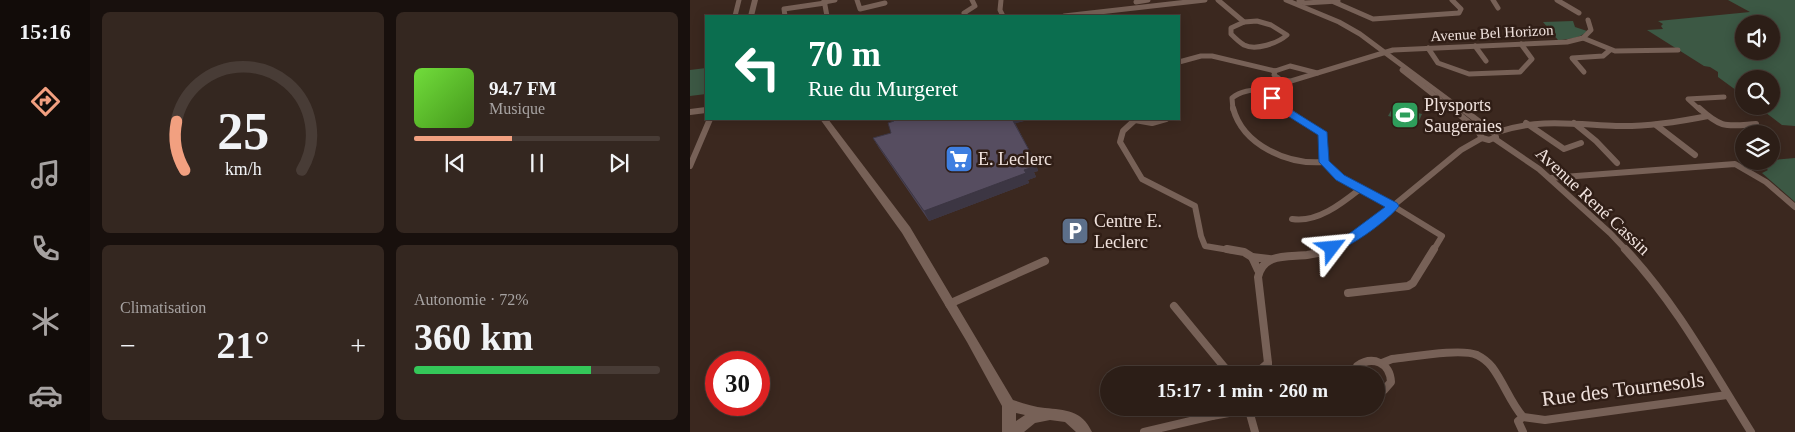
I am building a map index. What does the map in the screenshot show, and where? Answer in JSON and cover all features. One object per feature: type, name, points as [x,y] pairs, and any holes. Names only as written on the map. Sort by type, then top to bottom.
[{"type":"street","points":[[735,15],[739,0]]},
{"type":"street","points":[[751,15],[755,0]]},
{"type":"street","points":[[785,15],[784,10],[835,0]]},
{"type":"street","points":[[857,0],[860,9],[885,3]]},
{"type":"street","points":[[965,15],[964,13],[975,6],[972,0]]},
{"type":"street","points":[[1001,0],[1000,10],[1002,15]]},
{"type":"street","points":[[1138,7],[1136,1],[1148,0]]},
{"type":"street","points":[[1072,15],[1205,0]]},
{"type":"street","points":[[1218,0],[1244,22],[1268,21],[1286,35],[1276,41],[1256,46],[1247,46],[1231,34],[1230,31],[1231,28],[1244,22]]},
{"type":"street","name":"Avenue René Cassin","points":[[1278,0],[1346,30],[1382,52],[1481,135]]},
{"type":"street","name":"Avenue René Cassin","points":[[1286,0],[1353,30],[1527,159],[1610,233],[1645,270],[1675,311],[1751,432]]},
{"type":"street","points":[[1296,0],[1305,3],[1341,0]]},
{"type":"street","points":[[1334,2],[1373,19],[1459,13],[1461,9],[1452,0]]},
{"type":"street","points":[[1493,0],[1498,8]]},
{"type":"street","name":"Avenue Bel Horizon","points":[[1557,0],[1580,13]]},
{"type":"street","points":[[824,2],[827,15]]},
{"type":"street","points":[[1588,20],[1591,30],[1583,38],[1610,50],[1650,52],[1678,50]]},
{"type":"street","name":"Avenue Bel Horizon","points":[[1300,79],[1382,52],[1428,48],[1567,42],[1583,38]]},
{"type":"street","points":[[1428,48],[1438,63],[1469,74],[1520,72],[1532,59],[1521,44]]},
{"type":"street","points":[[1475,46],[1486,61]]},
{"type":"street","points":[[1584,72],[1572,58],[1603,56],[1610,50]]},
{"type":"street","points":[[1180,62],[1201,56],[1212,56],[1275,71],[1285,66],[1317,73]]},
{"type":"street","points":[[1275,71],[1274,74],[1278,78],[1286,81],[1300,79],[1303,74],[1302,69]]},
{"type":"street","points":[[1266,89],[1268,84],[1278,78]]},
{"type":"street","points":[[1266,89],[1243,92],[1232,98],[1236,118],[1245,130],[1258,143],[1281,156],[1308,163],[1324,162]]},
{"type":"street","points":[[1266,89],[1286,111],[1323,134],[1324,162],[1340,178],[1393,206],[1442,236],[1413,283],[1408,286],[1348,293]]},
{"type":"street","points":[[1724,97],[1688,99],[1723,126],[1756,124]]},
{"type":"street","points":[[690,112],[705,110]]},
{"type":"street","points":[[1135,120],[1120,136],[1120,142],[1124,150],[1142,179],[1195,206],[1199,213],[1201,241],[1205,246],[1244,252],[1252,257],[1269,259],[1309,255],[1332,248],[1362,231],[1481,135],[1492,134],[1526,123],[1574,122],[1617,126],[1656,125],[1674,124],[1708,116]]},
{"type":"street","points":[[690,166],[710,120]]},
{"type":"street","points":[[825,120],[906,230],[950,304],[1009,405],[1009,432]]},
{"type":"street","points":[[1140,120],[1152,123],[1162,120]]},
{"type":"street","points":[[1574,122],[1617,163]]},
{"type":"street","points":[[1526,123],[1564,149],[1581,143]]},
{"type":"street","points":[[1656,125],[1695,155]]},
{"type":"street","points":[[1481,135],[1489,140],[1492,134]]},
{"type":"street","points":[[1550,178],[1735,164],[1766,182],[1795,207]]},
{"type":"street","points":[[1292,219],[1297,221],[1319,215],[1360,189]]},
{"type":"street","points":[[1252,257],[1258,270],[1268,363],[1264,366]]},
{"type":"street","points":[[1258,270],[1269,259]]},
{"type":"street","points":[[950,304],[1045,261]]},
{"type":"street","points":[[1174,306],[1220,366]]},
{"type":"street","name":"Rue des Tournesols","points":[[1357,366],[1371,360],[1382,363],[1392,359],[1474,352],[1482,356],[1492,366],[1512,406],[1523,417],[1544,420],[1727,395]]},
{"type":"street","points":[[1382,363],[1385,366]]},
{"type":"street","points":[[1385,366],[1390,372],[1391,382],[1385,389]]},
{"type":"street","points":[[1009,405],[1045,414]]},
{"type":"street","points":[[1014,432],[1031,418],[1058,413],[1069,416],[1079,422],[1086,432]]},
{"type":"street","points":[[1144,432],[1212,416]]},
{"type":"street","points":[[1251,416],[1255,432]]},
{"type":"street","name":"Rue des Tournesols","points":[[1523,417],[1518,421],[1523,432]]},
{"type":"green space","points":[[1728,0],[1795,0],[1795,126],[1782,125],[1769,115],[1780,115],[1780,70],[1735,70],[1735,89],[1718,77],[1718,72],[1704,66],[1647,30],[1663,29],[1661,26],[1663,24],[1658,21],[1750,12]]},
{"type":"green space","points":[[1573,21],[1575,27],[1587,31],[1577,37],[1558,40],[1543,22]]},
{"type":"green space","points":[[705,68],[705,94],[690,96],[690,70]]},
{"type":"green space","name":"Plysports Saugeraies","points":[[1393,107],[1422,114],[1418,123],[1388,116]]},
{"type":"green space","points":[[1795,158],[1795,202],[1762,173],[1768,170],[1780,170],[1780,159]]},
{"type":"building","name":"E. Leclerc","points":[[1013,120],[1035,161],[1030,162],[1033,167],[1024,170],[1026,173],[924,211],[873,138],[891,133],[888,123],[894,121]]},
{"type":"place","name":"Plysports Saugeraies","points":[[1405,115]]},
{"type":"place","name":"E. Leclerc","points":[[959,159]]},
{"type":"place","name":"Centre E. Leclerc","points":[[1075,231]]},
{"type":"route","points":[[1272,98],[1286,111],[1317,128],[1323,134],[1324,162],[1340,178],[1393,206],[1370,226],[1347,242],[1332,248]]}]
